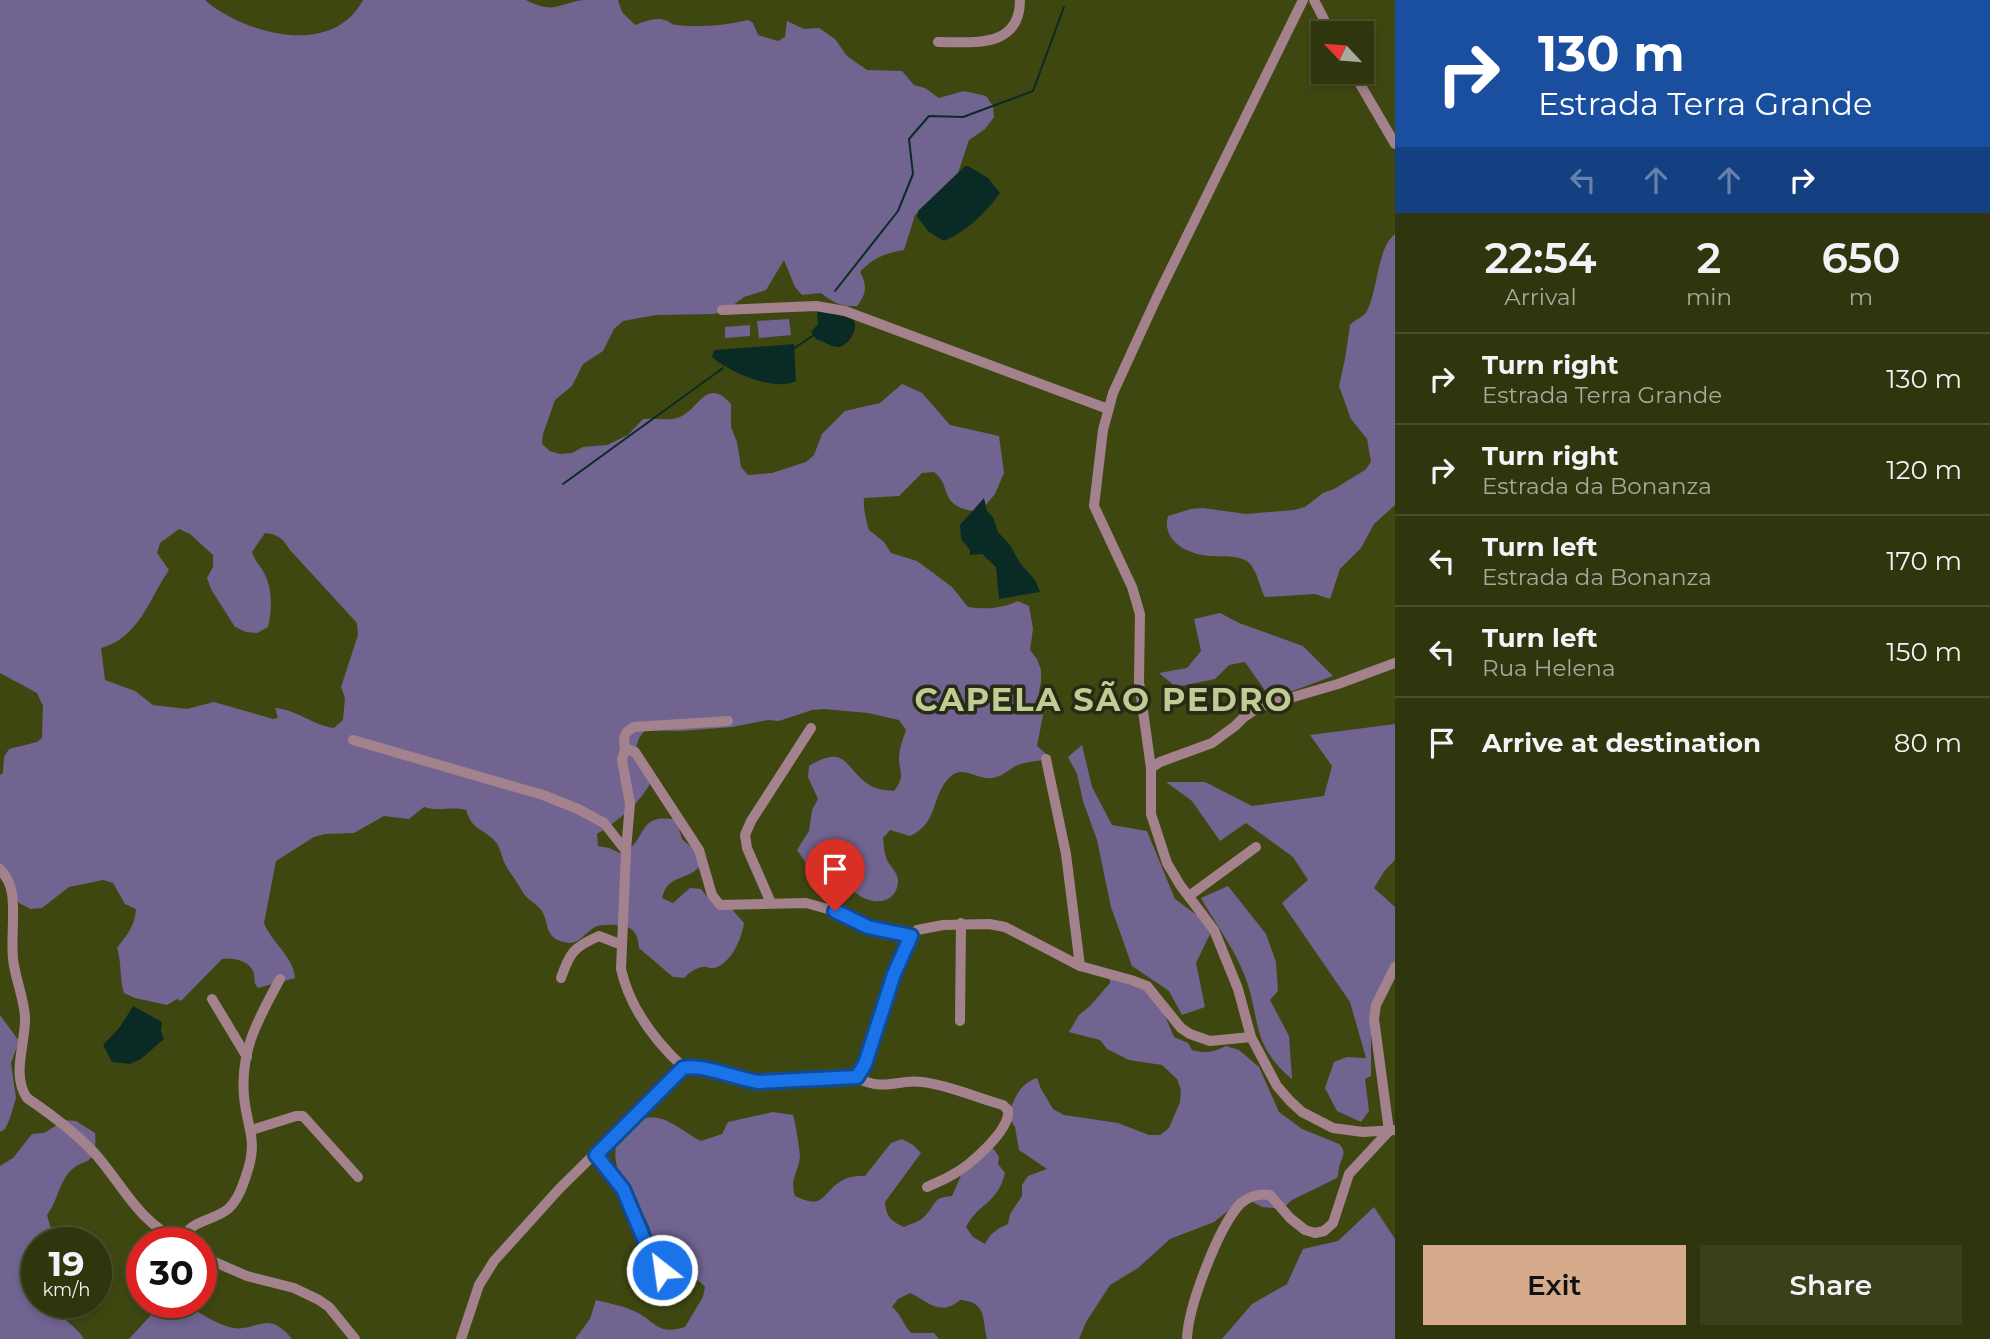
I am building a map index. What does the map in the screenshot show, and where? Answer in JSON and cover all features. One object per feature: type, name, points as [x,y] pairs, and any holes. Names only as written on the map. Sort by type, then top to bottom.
[{"type":"street","points":[[938,42],[986,42],[999,39],[1015,24],[1020,0]]},
{"type":"street","points":[[1303,0],[1132,349],[1108,409],[1094,506],[1132,587],[1138,606],[1141,629],[1139,682],[1151,768],[1153,824],[1167,863],[1214,930],[1227,958],[1251,1037],[1278,1086],[1302,1112],[1333,1128],[1347,1131],[1392,1130]]},
{"type":"street","points":[[1314,0],[1325,21]]},
{"type":"street","points":[[1360,84],[1395,144]]},
{"type":"street","points":[[722,310],[816,306],[845,311],[1108,409]]},
{"type":"street","points":[[1151,768],[1160,762],[1212,743],[1259,708],[1395,663]]},
{"type":"street","points":[[728,721],[634,727],[623,739],[625,748],[622,760],[629,804],[621,969],[632,1004],[658,1043],[683,1068],[700,1068],[759,1082],[857,1077],[878,1086],[912,1082],[930,1084],[1003,1105],[1008,1110],[1005,1125],[981,1153],[952,1176],[926,1186]]},
{"type":"street","points":[[771,903],[747,848],[745,835],[751,821],[811,728]]},
{"type":"street","points":[[353,740],[543,795],[578,809],[604,823],[626,851]]},
{"type":"street","points":[[625,748],[635,751],[699,850],[712,895],[720,905],[749,906],[789,902],[822,906],[868,927],[911,936]]},
{"type":"street","points":[[1046,759],[1066,854],[1080,966]]},
{"type":"street","points":[[1189,897],[1256,847]]},
{"type":"street","points":[[0,869],[8,879],[12,893],[13,960],[24,1011],[20,1052],[23,1091],[27,1098],[89,1148],[144,1218],[155,1227]]},
{"type":"street","points":[[960,1021],[961,923]]},
{"type":"street","points":[[857,1077],[865,1064],[894,974],[911,936],[917,930],[961,923],[1005,927],[1080,966],[1146,986],[1181,1028],[1200,1039],[1210,1041],[1251,1037]]},
{"type":"street","points":[[561,978],[569,955],[575,948],[599,936],[622,944]]},
{"type":"street","points":[[1392,1130],[1374,1019],[1376,1005],[1395,967]]},
{"type":"street","points":[[192,1227],[227,1210],[240,1193],[251,1161],[253,1141],[244,1096],[247,1058],[254,1027],[280,979]]},
{"type":"street","points":[[212,999],[247,1058]]},
{"type":"street","points":[[461,1339],[484,1273],[560,1188],[683,1068]]},
{"type":"street","points":[[252,1130],[303,1116],[358,1177]]},
{"type":"street","points":[[1187,1339],[1191,1312],[1200,1285],[1216,1245],[1240,1205],[1254,1196],[1270,1195],[1290,1218],[1305,1230],[1314,1233],[1324,1231],[1333,1223],[1349,1174],[1392,1130]]},
{"type":"street","points":[[596,1155],[623,1189],[647,1246],[670,1280]]},
{"type":"street","points":[[217,1263],[247,1276],[293,1288],[319,1300],[329,1307],[355,1339]]},
{"type":"shaded area","points":[[0,0],[205,0],[221,12],[248,25],[266,31],[303,35],[321,33],[337,26],[352,16],[363,0],[526,0],[544,7],[556,7],[575,1],[618,0],[622,12],[635,25],[659,19],[673,24],[694,26],[748,20],[753,23],[758,35],[778,41],[785,37],[787,21],[804,29],[819,28],[835,39],[847,56],[867,70],[902,71],[914,85],[925,88],[939,98],[964,91],[986,96],[993,106],[994,117],[985,129],[969,140],[955,182],[915,215],[904,250],[880,257],[860,272],[865,290],[857,306],[838,304],[821,293],[802,295],[795,287],[784,260],[766,290],[744,297],[725,311],[714,314],[656,315],[623,321],[614,329],[603,351],[583,364],[572,386],[555,400],[543,434],[542,444],[550,451],[560,454],[572,453],[583,447],[607,445],[628,435],[643,419],[677,418],[708,394],[715,393],[731,404],[731,427],[737,442],[741,467],[748,475],[772,473],[806,462],[814,455],[822,434],[845,411],[880,403],[902,384],[922,393],[950,425],[999,436],[1004,473],[995,494],[979,513],[955,504],[934,472],[922,473],[899,496],[864,498],[864,510],[869,530],[884,542],[891,553],[917,561],[952,587],[968,607],[994,608],[1018,601],[1029,606],[1033,629],[1030,650],[1041,670],[1039,692],[1043,715],[1037,746],[1045,753],[1047,760],[1021,764],[992,778],[966,772],[951,776],[944,783],[931,816],[920,830],[910,836],[890,830],[883,838],[886,857],[898,879],[896,891],[887,899],[868,900],[838,876],[810,869],[797,850],[809,831],[812,810],[818,799],[808,777],[809,766],[822,759],[839,758],[871,786],[894,791],[901,779],[899,755],[906,730],[899,720],[868,713],[824,709],[812,710],[779,721],[768,720],[732,727],[679,731],[645,730],[636,748],[652,780],[628,811],[597,834],[598,846],[620,853],[633,845],[652,821],[676,819],[682,839],[698,853],[702,864],[697,870],[669,885],[662,898],[673,903],[690,888],[701,889],[708,898],[729,906],[744,923],[735,950],[720,966],[697,968],[684,978],[673,977],[639,948],[633,931],[619,926],[595,927],[573,943],[557,940],[550,933],[541,910],[524,894],[509,871],[496,843],[475,825],[466,810],[424,807],[409,819],[384,816],[354,833],[314,837],[276,861],[264,923],[291,963],[295,978],[258,988],[251,967],[239,960],[226,958],[181,1001],[177,999],[167,1005],[135,998],[124,993],[117,948],[132,925],[136,909],[125,904],[113,883],[103,880],[69,887],[42,908],[31,909],[19,903],[0,878],[0,775],[3,773],[4,757],[9,749],[37,742],[42,738],[43,706],[37,693],[0,673]],"holes":[[[179,529],[190,534],[213,555],[213,567],[207,578],[235,627],[257,633],[268,627],[271,606],[269,584],[252,552],[265,533],[282,540],[357,623],[358,635],[341,687],[345,698],[343,720],[334,728],[275,708],[278,718],[273,719],[214,702],[187,709],[153,705],[135,691],[105,680],[101,648],[114,643],[134,627],[169,570],[157,553],[160,543]]]},
{"type":"shaded area","points":[[1395,234],[1395,505],[1374,524],[1361,548],[1340,569],[1330,599],[1315,594],[1265,597],[1249,563],[1235,557],[1202,555],[1181,547],[1168,531],[1168,516],[1203,508],[1246,514],[1294,510],[1305,507],[1323,493],[1365,470],[1371,462],[1367,439],[1351,419],[1339,386],[1350,325],[1367,311],[1381,259],[1389,240]]},
{"type":"shaded area","points":[[789,319],[791,335],[759,338],[757,321]]},
{"type":"shaded area","points":[[750,325],[750,336],[725,338],[725,327]]},
{"type":"shaded area","points":[[1220,613],[1239,623],[1303,646],[1333,676],[1271,699],[1245,662],[1229,665],[1215,679],[1176,687],[1159,673],[1187,668],[1201,651],[1194,619]]},
{"type":"shaded area","points":[[1395,724],[1395,860],[1374,888],[1395,907],[1395,962],[1371,1011],[1371,1076],[1365,1079],[1369,1111],[1361,1122],[1337,1111],[1325,1088],[1334,1062],[1347,1057],[1366,1058],[1350,1002],[1282,903],[1308,880],[1293,857],[1246,823],[1220,841],[1192,801],[1166,782],[1205,782],[1252,806],[1324,796],[1332,766],[1310,735]]},
{"type":"shaded area","points":[[1082,745],[1092,787],[1112,825],[1147,831],[1175,899],[1198,916],[1211,932],[1196,963],[1205,1007],[1182,1015],[1169,991],[1132,966],[1111,907],[1097,840],[1077,774],[1068,757]]},
{"type":"shaded area","points":[[1228,886],[1266,934],[1276,962],[1278,991],[1270,1000],[1289,1036],[1292,1079],[1269,1054],[1240,965],[1201,898]]},
{"type":"shaded area","points":[[1110,978],[1156,994],[1174,1037],[1188,1043],[1192,1050],[1209,1052],[1226,1046],[1239,1050],[1259,1067],[1279,1112],[1302,1129],[1342,1147],[1343,1156],[1337,1178],[1292,1200],[1282,1209],[1262,1207],[1251,1201],[1239,1202],[1214,1222],[1170,1239],[1138,1268],[1110,1285],[1086,1322],[1079,1339],[987,1339],[982,1312],[975,1304],[960,1300],[940,1308],[910,1293],[898,1299],[892,1307],[911,1333],[934,1333],[939,1339],[575,1339],[590,1319],[596,1300],[630,1309],[668,1330],[685,1327],[703,1297],[705,1287],[700,1282],[661,1259],[646,1220],[620,1177],[615,1153],[617,1142],[622,1132],[641,1119],[651,1117],[664,1120],[701,1141],[722,1134],[728,1122],[773,1112],[793,1115],[800,1156],[793,1190],[795,1196],[812,1202],[818,1201],[846,1179],[865,1176],[891,1143],[902,1139],[921,1153],[885,1202],[890,1218],[904,1227],[923,1218],[937,1200],[952,1196],[966,1164],[982,1145],[993,1148],[999,1157],[998,1164],[1005,1173],[1002,1183],[993,1198],[976,1213],[966,1227],[973,1237],[985,1244],[994,1232],[1008,1224],[1010,1214],[1022,1196],[1022,1185],[1028,1176],[1047,1169],[1019,1150],[1015,1127],[1008,1116],[1018,1093],[1031,1080],[1037,1078],[1053,1109],[1064,1115],[1118,1123],[1149,1135],[1160,1135],[1169,1128],[1180,1102],[1181,1090],[1177,1079],[1162,1065],[1129,1060],[1107,1049],[1100,1040],[1069,1032],[1079,1015],[1110,983]]},
{"type":"shaded area","points":[[0,1015],[19,1041],[11,1063],[16,1098],[5,1129],[0,1132]]},
{"type":"shaded area","points":[[65,1120],[76,1121],[95,1133],[95,1145],[91,1158],[72,1169],[61,1184],[47,1215],[51,1227],[21,1227],[21,1318],[64,1318],[84,1339],[0,1339],[0,1166],[13,1158],[32,1134],[44,1133]]},
{"type":"shaded area","points":[[1374,1207],[1395,1239],[1395,1339],[1222,1339],[1252,1304],[1287,1284],[1303,1249],[1338,1241]]},
{"type":"shaded area","points":[[148,1318],[209,1318],[233,1328],[269,1323],[276,1325],[292,1339],[129,1339]]},
{"type":"water","points":[[968,166],[988,178],[1000,193],[975,221],[944,241],[929,232],[917,217],[918,211]]},
{"type":"water","points":[[817,311],[848,315],[854,321],[855,329],[848,341],[838,347],[817,340],[811,332],[818,324]]},
{"type":"water","points":[[794,344],[796,381],[787,384],[752,379],[729,369],[712,357],[714,350]]},
{"type":"water","points":[[984,498],[987,511],[993,517],[998,532],[1035,580],[1040,592],[999,599],[996,567],[982,554],[970,555],[970,550],[961,539],[960,525]]},
{"type":"water","points":[[133,1006],[162,1022],[164,1039],[141,1059],[130,1064],[112,1062],[103,1045],[120,1027]]},
{"type":"waterway","points":[[835,291],[898,211],[913,174],[909,139],[929,116],[963,117],[1033,91],[1064,7]]},
{"type":"waterway","points":[[793,349],[814,335]]},
{"type":"waterway","points":[[563,484],[723,368]]},
{"type":"district","name":"CAPELA SÃO PEDRO","points":[[1104,700]]},
{"type":"route","points":[[662,1270],[647,1246],[623,1189],[596,1155],[676,1072],[683,1068],[700,1068],[759,1082],[850,1079],[860,1074],[900,957],[911,936],[868,927],[835,911]]}]
